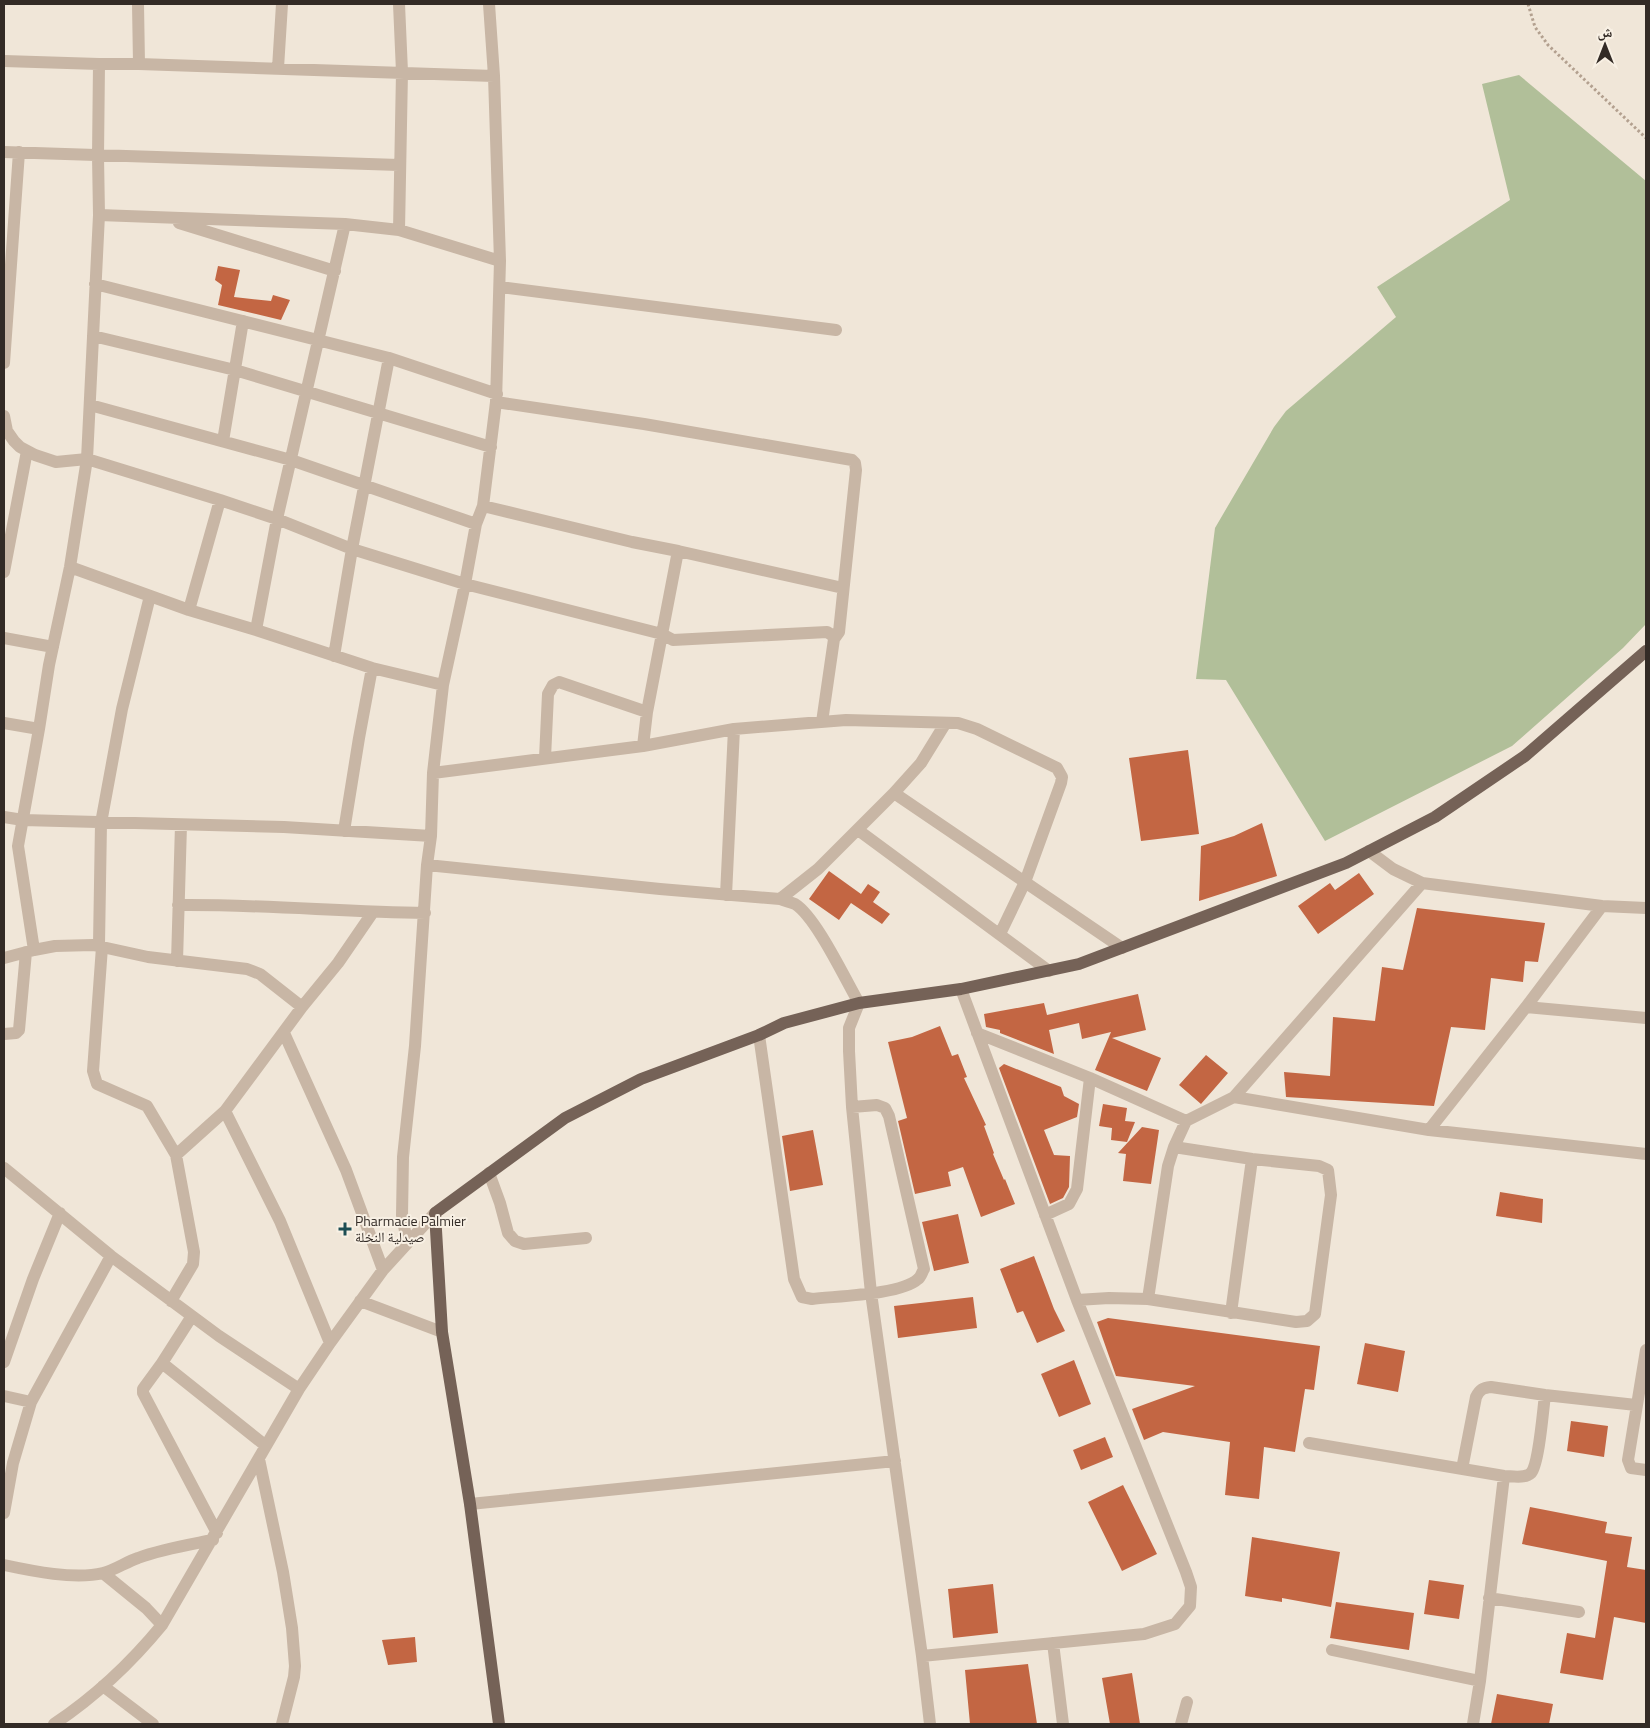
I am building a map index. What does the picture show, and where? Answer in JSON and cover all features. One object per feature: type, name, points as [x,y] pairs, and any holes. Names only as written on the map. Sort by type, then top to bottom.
[{"type":"main road","points":[[499,1724],[470,1504],[442,1332],[435,1213],[565,1118],[641,1079],[758,1035],[784,1023],[859,1003],[961,989],[1079,964],[1321,874],[1435,817],[1524,756],[1646,651]]},
{"type":"street","points":[[138,4],[139,64]]},
{"type":"street","points":[[278,68],[282,4]]},
{"type":"street","points":[[399,230],[402,72],[400,4]]},
{"type":"street","points":[[407,1242],[402,1215],[401,1190],[405,1131],[415,1046],[427,865],[431,836],[433,773],[443,685],[476,524],[483,506],[497,398],[500,261],[494,76],[489,4]]},
{"type":"street","points":[[4,61],[494,76]]},
{"type":"street","points":[[4,1034],[19,1030],[30,951],[18,846],[53,647],[70,567],[87,459],[99,214],[99,64]]},
{"type":"street","points":[[4,152],[399,165]]},
{"type":"street","points":[[4,363],[18,152]]},
{"type":"street","points":[[99,214],[345,224],[399,230],[500,261]]},
{"type":"street","points":[[163,218],[335,270]]},
{"type":"street","points":[[256,630],[277,519],[345,224]]},
{"type":"street","points":[[95,284],[389,358],[497,398],[852,460],[855,463],[856,470],[839,632],[834,639],[822,722]]},
{"type":"street","points":[[500,287],[836,330]]},
{"type":"street","points":[[223,441],[243,321]]},
{"type":"street","points":[[93,336],[235,370],[491,448]]},
{"type":"street","points":[[334,656],[352,549],[389,358]]},
{"type":"street","points":[[90,404],[291,460],[476,524]]},
{"type":"street","points":[[4,416],[6,432],[20,448],[34,455],[56,462],[87,459],[220,500],[277,519],[352,549],[465,584],[662,634],[673,640],[827,632],[834,639]]},
{"type":"street","points":[[4,572],[26,451]]},
{"type":"street","points":[[189,610],[220,500]]},
{"type":"street","points":[[483,506],[632,542],[843,588]]},
{"type":"street","points":[[643,746],[647,712],[678,551]]},
{"type":"street","points":[[70,567],[189,610],[334,656],[372,668],[443,685]]},
{"type":"street","points":[[150,596],[122,709],[101,823],[99,944],[102,947],[93,1075],[97,1084],[147,1106],[176,1155],[194,1252],[193,1264],[171,1300]]},
{"type":"street","points":[[4,638],[53,647]]},
{"type":"street","points":[[344,831],[372,668]]},
{"type":"street","points":[[545,758],[548,694],[553,685],[559,682],[647,712]]},
{"type":"street","points":[[433,773],[643,746],[734,729],[846,720],[958,723],[977,729],[1060,770],[1062,777],[1026,882],[1000,934]]},
{"type":"street","points":[[4,723],[39,729]]},
{"type":"street","points":[[780,899],[818,870],[894,793],[921,763],[945,724]]},
{"type":"street","points":[[726,895],[734,729]]},
{"type":"street","points":[[894,793],[1122,948]]},
{"type":"street","points":[[4,817],[22,820],[344,831],[431,836]]},
{"type":"street","points":[[177,961],[181,825]]},
{"type":"street","points":[[858,830],[1049,971]]},
{"type":"street","points":[[1369,851],[1393,868],[1422,883],[1602,906],[1646,908]]},
{"type":"street","points":[[427,865],[780,899],[794,904],[814,924],[859,1003],[849,1028],[852,1107],[871,1293],[930,1724]]},
{"type":"street","points":[[1148,1299],[1168,1166],[1186,1121],[1234,1097],[1422,883]]},
{"type":"street","points":[[178,905],[228,904],[424,913]]},
{"type":"street","points":[[1429,1130],[1526,1007],[1602,906]]},
{"type":"street","points":[[176,1155],[225,1111],[302,1007],[338,963],[372,912]]},
{"type":"street","points":[[4,958],[30,951],[75,944],[93,945],[148,958],[248,969],[260,974],[302,1007]]},
{"type":"street","points":[[922,1656],[1144,1634],[1175,1624],[1190,1606],[1191,1587],[1186,1572],[1077,1300],[961,989]]},
{"type":"street","points":[[1526,1007],[1646,1018]]},
{"type":"street","points":[[284,1033],[346,1170],[383,1270]]},
{"type":"street","points":[[977,1033],[1090,1078],[1186,1121]]},
{"type":"street","points":[[758,1035],[794,1279],[802,1298],[812,1299],[871,1293],[905,1287],[918,1279],[924,1269],[889,1116],[885,1108],[877,1105],[852,1107]]},
{"type":"street","points":[[1045,1215],[1070,1204],[1077,1189],[1090,1078]]},
{"type":"street","points":[[1234,1097],[1429,1130],[1646,1154]]},
{"type":"street","points":[[225,1111],[280,1221],[330,1342]]},
{"type":"street","points":[[1077,1300],[1109,1298],[1148,1299],[1296,1322],[1307,1321],[1315,1314],[1331,1195],[1328,1170],[1319,1166],[1252,1159],[1174,1147]]},
{"type":"street","points":[[1231,1313],[1252,1159]]},
{"type":"street","points":[[4,1168],[111,1256],[192,1316],[300,1389]]},
{"type":"street","points":[[489,1172],[508,1233],[515,1241],[524,1244],[586,1238]]},
{"type":"street","points":[[4,1362],[33,1279],[60,1213]]},
{"type":"street","points":[[54,1724],[86,1702],[141,1650],[162,1625],[215,1537],[266,1446],[330,1342],[383,1270],[435,1213]]},
{"type":"street","points":[[4,1513],[8,1462],[31,1402],[111,1256]]},
{"type":"street","points":[[360,1301],[442,1332]]},
{"type":"street","points":[[192,1316],[143,1388],[143,1393],[215,1537]]},
{"type":"street","points":[[1646,1350],[1628,1460],[1631,1468],[1646,1470]]},
{"type":"street","points":[[162,1362],[266,1446]]},
{"type":"street","points":[[1462,1469],[1476,1397],[1483,1388],[1492,1387],[1545,1396],[1636,1405]]},
{"type":"street","points":[[4,1396],[31,1402]]},
{"type":"street","points":[[1309,1443],[1504,1476],[1526,1476],[1531,1473],[1535,1462],[1545,1396]]},
{"type":"street","points":[[259,1459],[283,1572],[292,1628],[294,1677],[282,1724]]},
{"type":"street","points":[[470,1504],[895,1461]]},
{"type":"street","points":[[1473,1724],[1480,1681],[1504,1476]]},
{"type":"street","points":[[4,1565],[34,1572],[84,1575],[103,1573],[136,1558],[215,1537]]},
{"type":"street","points":[[103,1573],[146,1608],[162,1625]]},
{"type":"street","points":[[1489,1598],[1579,1612]]},
{"type":"street","points":[[1053,1643],[1063,1724]]},
{"type":"street","points":[[1332,1650],[1480,1681]]},
{"type":"street","points":[[103,1686],[153,1724]]},
{"type":"street","points":[[1181,1724],[1187,1702]]},
{"type":"path","points":[[1528,4],[1535,27],[1548,44],[1646,138]]},
{"type":"green space","points":[[1519,75],[1646,181],[1646,624],[1623,648],[1512,746],[1325,841],[1226,680],[1196,679],[1215,528],[1274,427],[1286,411],[1396,317],[1377,287],[1510,200],[1482,84]]},
{"type":"building","points":[[218,266],[240,270],[234,297],[271,301],[273,295],[290,300],[281,320],[218,305],[222,285],[215,280]]},
{"type":"building","points":[[1188,750],[1199,834],[1141,841],[1129,758]]},
{"type":"building","points":[[1262,823],[1277,876],[1199,901],[1201,846],[1234,836]]},
{"type":"building","points":[[829,871],[861,894],[868,884],[880,892],[873,902],[890,914],[882,924],[851,903],[839,920],[809,899]]},
{"type":"building","points":[[1359,873],[1374,894],[1318,934],[1298,906],[1330,883],[1335,890]]},
{"type":"building","points":[[1417,908],[1545,923],[1538,962],[1525,961],[1523,982],[1491,978],[1485,1030],[1451,1027],[1434,1106],[1286,1097],[1284,1072],[1330,1076],[1333,1017],[1375,1021],[1382,967],[1403,970]]},
{"type":"building","points":[[1138,994],[1146,1030],[1112,1038],[1161,1058],[1147,1091],[1095,1070],[1111,1032],[1082,1039],[1079,1023],[1049,1030],[1054,1054],[1000,1033],[1000,1030],[986,1027],[984,1014],[1044,1003],[1047,1015]]},
{"type":"building","points":[[940,1026],[952,1056],[958,1054],[967,1077],[964,1078],[986,1125],[984,1126],[993,1154],[1015,1204],[981,1217],[963,1167],[948,1172],[951,1186],[915,1194],[898,1121],[907,1118],[888,1042],[912,1037]]},
{"type":"building","points":[[1206,1055],[1228,1073],[1201,1104],[1179,1085]]},
{"type":"building","points":[[1004,1064],[1061,1087],[1064,1096],[1079,1104],[1077,1117],[1044,1130],[1054,1155],[1070,1156],[1069,1187],[1063,1198],[1050,1204],[999,1068]]},
{"type":"building","points":[[1103,1104],[1127,1108],[1125,1121],[1135,1122],[1127,1142],[1111,1140],[1112,1128],[1099,1126]]},
{"type":"building","points":[[1142,1127],[1159,1130],[1151,1184],[1123,1181],[1126,1154],[1118,1153]]},
{"type":"building","points":[[813,1130],[823,1185],[790,1191],[782,1136]]},
{"type":"building","points":[[1500,1192],[1543,1199],[1542,1223],[1496,1216]]},
{"type":"building","points":[[958,1214],[969,1263],[934,1271],[922,1222]]},
{"type":"building","points":[[1034,1256],[1054,1309],[1065,1331],[1037,1343],[1023,1311],[1017,1313],[1000,1269]]},
{"type":"building","points":[[973,1297],[977,1328],[898,1338],[894,1306]]},
{"type":"building","points":[[1108,1318],[1320,1346],[1314,1390],[1305,1389],[1295,1452],[1264,1447],[1259,1499],[1225,1495],[1230,1442],[1163,1432],[1144,1440],[1132,1409],[1195,1386],[1116,1376],[1097,1322]]},
{"type":"building","points":[[1365,1343],[1405,1351],[1398,1392],[1357,1384]]},
{"type":"building","points":[[1074,1360],[1091,1404],[1059,1417],[1041,1374]]},
{"type":"building","points":[[1571,1421],[1608,1426],[1604,1457],[1567,1451]]},
{"type":"building","points":[[1105,1437],[1113,1457],[1081,1470],[1073,1450]]},
{"type":"building","points":[[1123,1485],[1157,1554],[1122,1571],[1088,1502]]},
{"type":"building","points":[[1530,1507],[1607,1522],[1605,1533],[1632,1537],[1627,1567],[1646,1570],[1646,1623],[1614,1617],[1603,1680],[1560,1673],[1567,1633],[1595,1638],[1607,1561],[1522,1544]]},
{"type":"building","points":[[1252,1537],[1340,1552],[1331,1607],[1282,1598],[1282,1602],[1245,1596]]},
{"type":"building","points":[[1429,1580],[1464,1585],[1459,1619],[1424,1614]]},
{"type":"building","points":[[993,1584],[998,1633],[953,1638],[948,1589]]},
{"type":"building","points":[[1336,1602],[1414,1613],[1409,1650],[1330,1638]]},
{"type":"building","points":[[415,1637],[417,1662],[388,1665],[382,1640]]},
{"type":"building","points":[[1028,1664],[1037,1724],[970,1724],[965,1670]]},
{"type":"building","points":[[1132,1673],[1140,1724],[1110,1724],[1102,1678]]},
{"type":"building","points":[[1497,1694],[1553,1704],[1549,1724],[1491,1724]]},
{"type":"place","name":"Pharmacie Palmier صيدلية النخلة","points":[[345,1229]]}]
